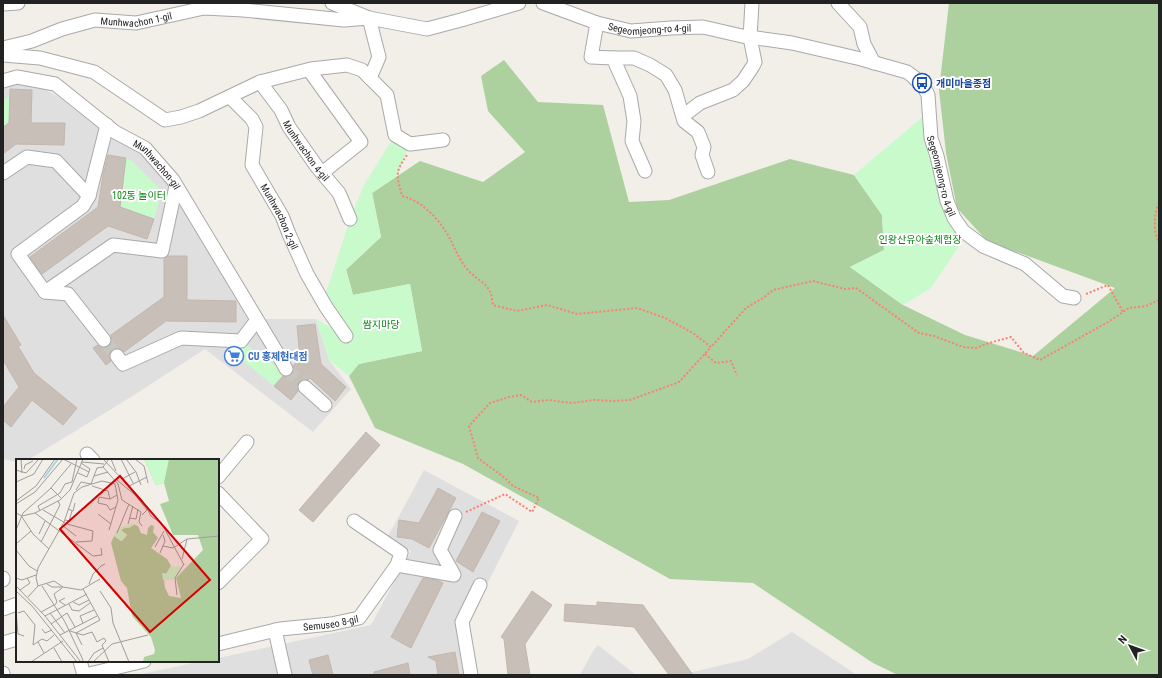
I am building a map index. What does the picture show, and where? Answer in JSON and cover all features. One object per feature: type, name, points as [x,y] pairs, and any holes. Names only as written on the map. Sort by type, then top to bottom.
[{"type":"street","points":[[3,4],[18,3]]},
{"type":"street","points":[[332,3],[369,18],[427,29],[519,3]]},
{"type":"street","name":"Segeomjeong-ro 4-gil","points":[[543,3],[597,23],[631,31],[703,27],[750,38],[792,43],[907,72],[922,82],[928,96],[931,138],[937,156],[946,201],[954,218],[964,231],[983,246],[1025,264],[1063,296],[1074,298]]},
{"type":"street","points":[[683,116],[700,103],[733,90],[743,81],[755,62],[750,38],[752,3]]},
{"type":"street","points":[[838,3],[860,27],[864,44],[874,63]]},
{"type":"street","name":"Munhwachon 1-gil","points":[[3,48],[32,41],[62,29],[95,20],[136,23],[204,8],[243,10],[344,20],[369,18]]},
{"type":"street","points":[[369,18],[379,57],[370,78]]},
{"type":"street","name":"Segeomjeong-ro 4-gil","points":[[597,23],[591,57],[634,58],[650,65],[666,75],[675,90],[684,121],[698,132],[704,147],[702,155],[708,172]]},
{"type":"street","points":[[3,55],[40,58],[94,72],[165,120],[199,111],[260,82],[309,70],[347,65],[362,70],[387,95],[395,135],[410,144],[443,140]]},
{"type":"street","points":[[613,58],[630,96],[634,121],[632,141],[645,172]]},
{"type":"street","points":[[309,70],[361,142],[322,174]]},
{"type":"street","name":"Munhwachon-gil","points":[[3,81],[17,77],[56,84],[115,132],[145,148],[176,186],[257,320],[276,360],[286,369]]},
{"type":"street","name":"Munhwachon 4-gil","points":[[260,82],[281,110],[289,127],[322,174],[339,193],[350,220]]},
{"type":"street","name":"Munhwachon 2-gil","points":[[230,97],[252,119],[256,128],[252,165],[282,216],[307,274],[326,307],[346,336]]},
{"type":"street","points":[[104,340],[68,294],[45,292],[18,254],[83,206],[89,196],[107,125]]},
{"type":"street","points":[[3,173],[27,157],[56,161],[89,196]]},
{"type":"street","points":[[45,292],[114,245],[162,252],[176,186]]},
{"type":"street","points":[[117,356],[123,364],[181,338],[241,341],[257,320]]},
{"type":"street","points":[[305,388],[325,405]]},
{"type":"street","points":[[219,475],[247,442]]},
{"type":"street","points":[[219,494],[262,539],[219,583]]},
{"type":"street","points":[[354,521],[401,553],[397,566],[454,575],[440,550],[455,516]]},
{"type":"street","name":"Semuseo 8-gil","points":[[219,644],[275,630],[331,624],[359,618],[397,566]]},
{"type":"street","points":[[471,675],[462,622],[480,585]]},
{"type":"street","points":[[3,609],[16,604]]},
{"type":"street","points":[[275,630],[285,675]]},
{"type":"street","points":[[3,643],[16,640]]},
{"type":"street","points":[[80,662],[85,675],[140,662]]},
{"type":"path","points":[[416,143],[401,164],[397,176],[402,196],[410,198],[430,212],[447,232],[457,255],[467,270],[490,290],[493,304],[517,311],[547,305],[577,314],[637,308],[665,318],[693,333],[711,347]]},
{"type":"path","points":[[1159,203],[1156,208],[1155,234],[1159,242]]},
{"type":"path","points":[[1159,259],[1159,264]]},
{"type":"path","points":[[455,516],[505,494],[532,512],[539,498],[514,486],[478,458],[469,426],[490,404],[509,397],[521,396],[532,402],[549,400],[572,403],[594,400],[630,400],[679,382],[746,308],[773,290],[813,282],[845,289],[856,288],[919,332],[963,347],[976,348],[1011,337],[1024,353],[1040,360],[1108,322],[1129,308],[1146,306],[1159,300]]},
{"type":"path","points":[[1074,298],[1108,285],[1123,312]]},
{"type":"path","points":[[705,354],[716,363],[731,361],[737,375]]},
{"type":"shaded area","points":[[14,84],[45,89],[60,98],[102,131],[139,153],[170,185],[257,319],[316,319],[329,360],[351,389],[313,432],[205,349],[131,397],[30,459],[16,459],[16,462],[3,459],[3,87]]},
{"type":"shaded area","points":[[424,470],[519,521],[459,639],[466,675],[137,675],[197,662],[219,662],[219,658],[371,625],[411,551],[387,538]]},
{"type":"shaded area","points":[[792,632],[857,675],[680,675],[748,659]]},
{"type":"shaded area","points":[[598,645],[636,675],[580,675],[593,651]]},
{"type":"green space","points":[[949,3],[1159,3],[1159,675],[898,675],[873,663],[753,583],[670,579],[463,464],[375,428],[349,376],[358,364],[422,351],[410,284],[353,295],[346,269],[381,237],[372,193],[420,161],[483,182],[525,152],[488,111],[481,76],[504,60],[538,102],[603,105],[629,202],[669,200],[790,159],[854,175],[882,215],[884,250],[850,267],[903,305],[965,335],[1033,356],[1115,288],[987,241],[957,208],[946,153],[939,90]]},
{"type":"green space","points":[[10,95],[9,123],[3,127],[3,101]]},
{"type":"green space","name":"인왕산유아숲체험장","points":[[927,113],[928,138],[966,236],[931,288],[903,305],[850,267],[884,250],[882,215],[854,175]]},
{"type":"green space","name":"쌈지마당","points":[[395,135],[410,144],[397,176],[372,193],[381,237],[346,270],[353,295],[410,284],[422,351],[359,364],[349,376],[329,360],[316,319],[345,335],[323,302],[350,219],[364,185]]},
{"type":"green space","name":"102동 놀이터","points":[[126,158],[132,161],[162,191],[154,219],[120,207]]},
{"type":"green space","points":[[241,341],[273,364],[288,372],[274,386],[221,343]]},
{"type":"building","points":[[10,89],[32,90],[31,123],[65,123],[64,145],[16,144],[3,154],[3,127],[9,123]]},
{"type":"building","points":[[108,155],[126,158],[120,207],[154,219],[147,239],[108,226],[42,274],[30,257],[98,207]]},
{"type":"building","points":[[168,256],[187,256],[187,300],[236,301],[236,322],[166,321],[124,352],[120,349],[113,349],[110,353],[111,361],[106,365],[93,348],[98,345],[101,348],[109,346],[112,343],[111,335],[164,297],[164,259]]},
{"type":"building","points":[[3,315],[21,345],[18,346],[34,373],[77,408],[63,425],[32,400],[11,427],[3,420],[3,407],[19,387],[3,360]]},
{"type":"building","points":[[315,324],[321,364],[346,387],[335,401],[310,378],[308,380],[303,379],[299,382],[297,386],[298,391],[291,400],[274,386],[283,376],[293,374],[293,366],[300,358],[297,326]]},
{"type":"building","points":[[366,432],[380,445],[313,522],[299,510]]},
{"type":"building","points":[[438,488],[456,498],[429,548],[412,539],[397,537],[399,520],[419,523]]},
{"type":"building","points":[[482,512],[500,521],[473,572],[456,561]]},
{"type":"building","points":[[423,578],[437,580],[443,583],[411,648],[391,637]]},
{"type":"building","points":[[532,591],[552,605],[525,644],[530,675],[508,675],[504,639],[501,637]]},
{"type":"building","points":[[597,602],[643,605],[693,675],[669,675],[634,627],[564,621],[565,604],[597,606]]},
{"type":"building","points":[[455,652],[459,675],[438,675],[436,661],[428,657]]},
{"type":"building","points":[[328,655],[333,675],[313,675],[309,660]]},
{"type":"building","points":[[408,663],[410,675],[374,675],[374,672]]},
{"type":"tunnel","points":[[104,340],[117,356]]},
{"type":"tunnel","points":[[286,369],[305,387]]},
{"type":"place","name":"개미마을종점","points":[[922,83]]},
{"type":"place","name":"CU 홍제현대점","points":[[234,356]]}]
